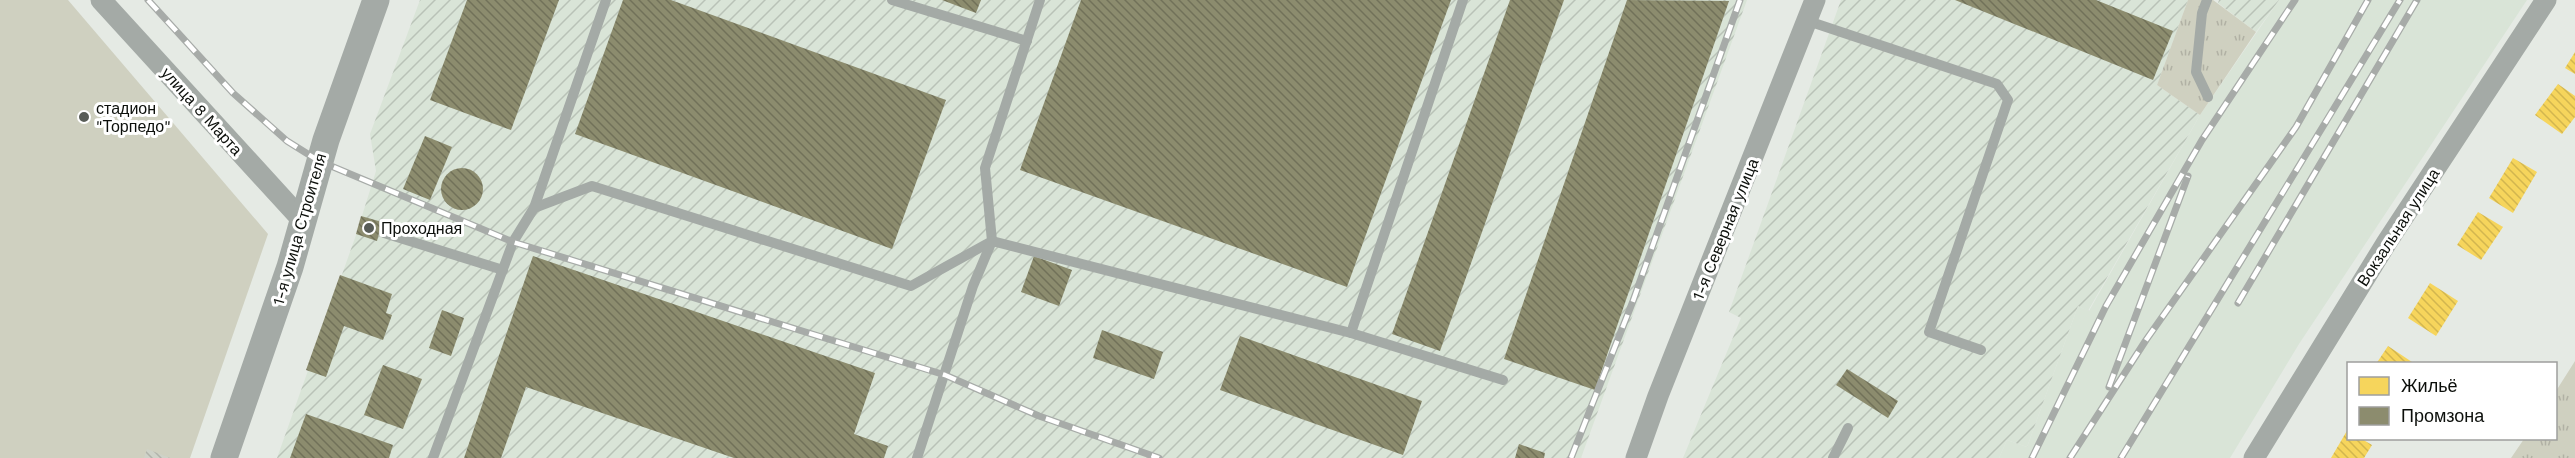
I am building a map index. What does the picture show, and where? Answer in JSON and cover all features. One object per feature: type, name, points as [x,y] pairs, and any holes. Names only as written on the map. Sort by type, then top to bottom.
[{"type":"street","name":"улица 8 Марта","points":[[101,0],[303,221]]},
{"type":"street","name":"1-я улица Строителя","points":[[224,458],[290,267],[322,150],[376,0]]},
{"type":"street","name":"1-я Северная улица","points":[[1636,458],[1815,0]]},
{"type":"street","name":"Вокзальная улица","points":[[2254,458],[2387,242],[2546,0]]},
{"type":"lane","points":[[433,458],[513,242],[534,208],[606,0]]},
{"type":"lane","points":[[892,0],[1027,41]]},
{"type":"lane","points":[[917,458],[973,286],[992,241],[985,168],[1040,0]]},
{"type":"lane","points":[[1351,333],[1463,0]]},
{"type":"lane","points":[[2207,0],[2202,13],[2196,72],[2208,97]]},
{"type":"lane","points":[[1808,21],[1997,84],[2008,100],[1929,332],[1981,350]]},
{"type":"lane","points":[[534,208],[592,186],[911,286],[992,241],[1351,333],[1503,380]]},
{"type":"lane","points":[[384,233],[503,270]]},
{"type":"lane","points":[[1833,458],[1848,428]]},
{"type":"shaded area","points":[[420,0],[1747,0],[1581,458],[277,458],[356,235],[376,171],[370,134]]},
{"type":"shaded area","points":[[1841,0],[2188,0],[2157,85],[2200,115],[2088,311],[2078,306],[2027,447],[2007,440],[1999,458],[1683,458],[1741,318],[1729,312]]},
{"type":"shaded area","points":[[2219,0],[2279,0],[2256,32],[2218,3]]},
{"type":"shaded area","points":[[2279,0],[2527,0],[2299,344],[2230,458],[1999,458],[2007,440],[2027,447],[2078,306],[2089,311],[2200,115]]},
{"type":"green space","name":"стадион \"Торпедо\"","points":[[0,0],[68,0],[268,234],[190,458],[0,458]]},
{"type":"green space","points":[[2188,0],[2213,0],[2256,32],[2200,115],[2157,85]]},
{"type":"green space","points":[[2575,361],[2575,458],[2511,458],[2523,440],[2557,440],[2557,389]]},
{"type":"building: Жильё","points":[[2575,52],[2575,74],[2565,68]]},
{"type":"building: Жильё","points":[[2558,84],[2575,96],[2575,117],[2562,134],[2535,115]]},
{"type":"building: Жильё","points":[[2513,158],[2537,172],[2513,213],[2489,198]]},
{"type":"building: Жильё","points":[[2478,212],[2503,227],[2481,260],[2457,245]]},
{"type":"building: Жильё","points":[[2430,283],[2458,301],[2436,336],[2408,318]]},
{"type":"building: Жильё","points":[[2388,346],[2412,362],[2377,362]]},
{"type":"building: Жильё","points":[[2347,431],[2347,440],[2363,440],[2372,445],[2364,458],[2331,458]]},
{"type":"building: Промзона","points":[[467,0],[559,0],[511,130],[430,100]]},
{"type":"building: Промзона","points":[[623,0],[671,0],[946,100],[892,249],[575,134]]},
{"type":"building: Промзона","points":[[942,0],[981,0],[976,13]]},
{"type":"building: Промзона","points":[[1081,0],[1451,0],[1347,287],[1020,170]]},
{"type":"building: Промзона","points":[[1510,0],[1564,0],[1440,351],[1392,334]]},
{"type":"building: Промзона","points":[[1627,0],[1729,1],[1595,390],[1504,359]]},
{"type":"building: Промзона","points":[[1955,0],[2096,0],[2173,31],[2153,80]]},
{"type":"building: Промзона","points":[[425,136],[452,147],[430,200],[403,189]]},
{"type":"building: Промзона","points":[[462,168],[477,174],[483,189],[477,204],[462,210],[447,204],[441,189],[447,174]]},
{"type":"building: Промзона","name":"Проходная","points":[[361,216],[382,222],[377,241],[356,234]]},
{"type":"building: Промзона","points":[[533,256],[875,373],[854,434],[888,446],[884,458],[734,458],[526,387],[501,458],[464,458]]},
{"type":"building: Промзона","points":[[1034,256],[1072,270],[1059,306],[1021,292]]},
{"type":"building: Промзона","points":[[340,275],[392,294],[386,313],[392,315],[383,340],[344,326],[326,377],[306,370]]},
{"type":"building: Промзона","points":[[442,310],[464,318],[451,356],[429,348]]},
{"type":"building: Промзона","points":[[1102,330],[1163,352],[1154,379],[1093,358]]},
{"type":"building: Промзона","points":[[1240,336],[1422,401],[1403,455],[1220,390]]},
{"type":"building: Промзона","points":[[383,365],[422,379],[403,429],[364,415]]},
{"type":"building: Промзона","points":[[1847,369],[1898,401],[1888,418],[1836,385]]},
{"type":"building: Промзона","points":[[306,414],[393,445],[389,458],[290,458]]},
{"type":"building: Промзона","points":[[1519,444],[1545,453],[1544,458],[1515,458]]},
{"type":"building: Прочее","points":[[147,449],[170,458],[144,458]]},
{"type":"railway","points":[[148,0],[233,93],[287,141],[319,161],[513,242],[945,375],[1039,416],[1159,458]]},
{"type":"railway","points":[[1571,458],[1633,301],[1740,0]]},
{"type":"railway","points":[[2032,458],[2106,306],[2202,140],[2295,0]]},
{"type":"railway","points":[[2070,458],[2146,340],[2296,127],[2368,0]]},
{"type":"railway","points":[[2121,458],[2400,0]]},
{"type":"railway","points":[[2238,303],[2417,0]]},
{"type":"railway","points":[[2109,387],[2188,176]]},
{"type":"place","name":"стадион \"Торпедо\"","points":[[84,117]]},
{"type":"place","name":"Проходная","points":[[369,228]]}]
